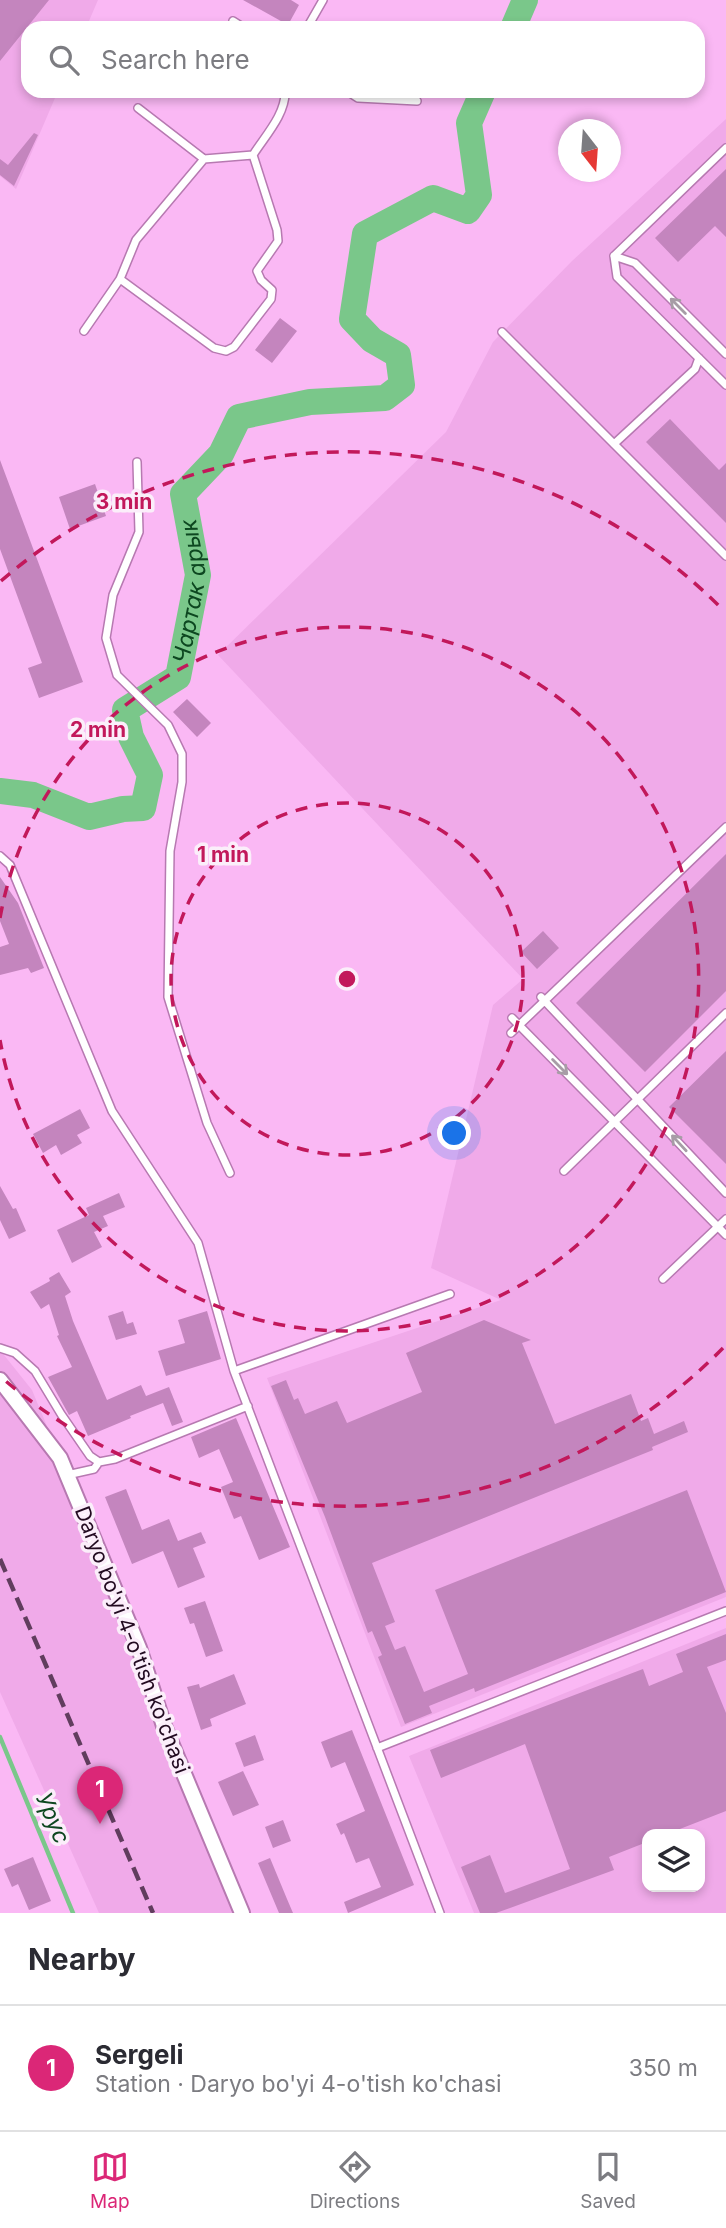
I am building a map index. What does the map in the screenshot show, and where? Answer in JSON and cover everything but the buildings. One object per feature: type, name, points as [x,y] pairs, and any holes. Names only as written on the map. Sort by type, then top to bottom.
[{"type":"street","name":"Daryo bo'yi 4-o'tish ko'chasi","points":[[0,1380],[60,1458],[139,1648],[164,1726],[242,1913]]},
{"type":"lane","points":[[311,21],[323,0]]},
{"type":"lane","points":[[253,155],[280,113],[286,98]]},
{"type":"lane","points":[[358,98],[417,101]]},
{"type":"lane","points":[[138,108],[204,159],[253,155]]},
{"type":"lane","points":[[614,256],[726,148]]},
{"type":"lane","points":[[121,279],[214,348],[226,351],[234,347],[271,299],[272,289],[261,280],[257,271],[278,241],[277,230],[253,155]]},
{"type":"lane","points":[[84,331],[121,279],[136,240],[204,159]]},
{"type":"lane","points":[[614,256],[635,263],[726,354]]},
{"type":"lane","points":[[614,256],[617,277],[726,385]]},
{"type":"lane","points":[[502,332],[726,556]]},
{"type":"lane","points":[[614,444],[695,369],[699,358]]},
{"type":"lane","points":[[137,462],[139,532],[113,594],[106,638],[117,675],[169,725],[182,754],[182,782],[170,851],[168,997],[206,1123],[230,1173]]},
{"type":"lane","points":[[511,1033],[543,999],[726,827]]},
{"type":"lane","points":[[0,856],[10,865],[113,1111],[198,1244],[234,1371],[440,1913]]},
{"type":"lane","points":[[543,999],[726,1193]]},
{"type":"lane","points":[[564,1171],[726,1013]]},
{"type":"lane","points":[[512,1018],[726,1235]]},
{"type":"lane","points":[[663,1279],[726,1219]]},
{"type":"lane","points":[[234,1371],[450,1294]]},
{"type":"lane","points":[[0,1348],[15,1353],[35,1371],[90,1456],[99,1462]]},
{"type":"lane","points":[[67,1475],[94,1469],[99,1462],[114,1459],[248,1406]]},
{"type":"lane","points":[[377,1748],[726,1611]]},
{"type":"shaded area","points":[[0,0],[98,0],[89,21],[21,21],[21,98],[55,98],[16,189],[0,176]]},
{"type":"shaded area","points":[[726,119],[726,1597],[401,1727],[267,1378],[501,1300],[431,1268],[493,1005],[523,979],[218,655],[446,432],[493,342],[572,261]]},
{"type":"shaded area","points":[[0,1350],[32,1390],[249,1913],[99,1913],[0,1692]]},
{"type":"shaded area","points":[[726,1628],[726,1913],[474,1913],[409,1756]]},
{"type":"waterway","name":"Чартак арык","points":[[516,21],[525,0]]},
{"type":"waterway","name":"Чартак арык","points":[[0,791],[33,795],[89,817],[123,809],[143,808],[150,775],[131,737],[125,710],[178,677],[198,575],[183,494],[221,454],[239,417],[310,402],[385,398],[402,385],[398,355],[372,340],[352,319],[365,234],[433,198],[468,211],[479,195],[469,123],[480,98]]},
{"type":"waterway","name":"Урус","points":[[0,1737],[73,1913]]},
{"type":"railway","points":[[0,1559],[153,1913]]},
{"type":"place","name":"Sergeli","points":[[100,1824]]}]
